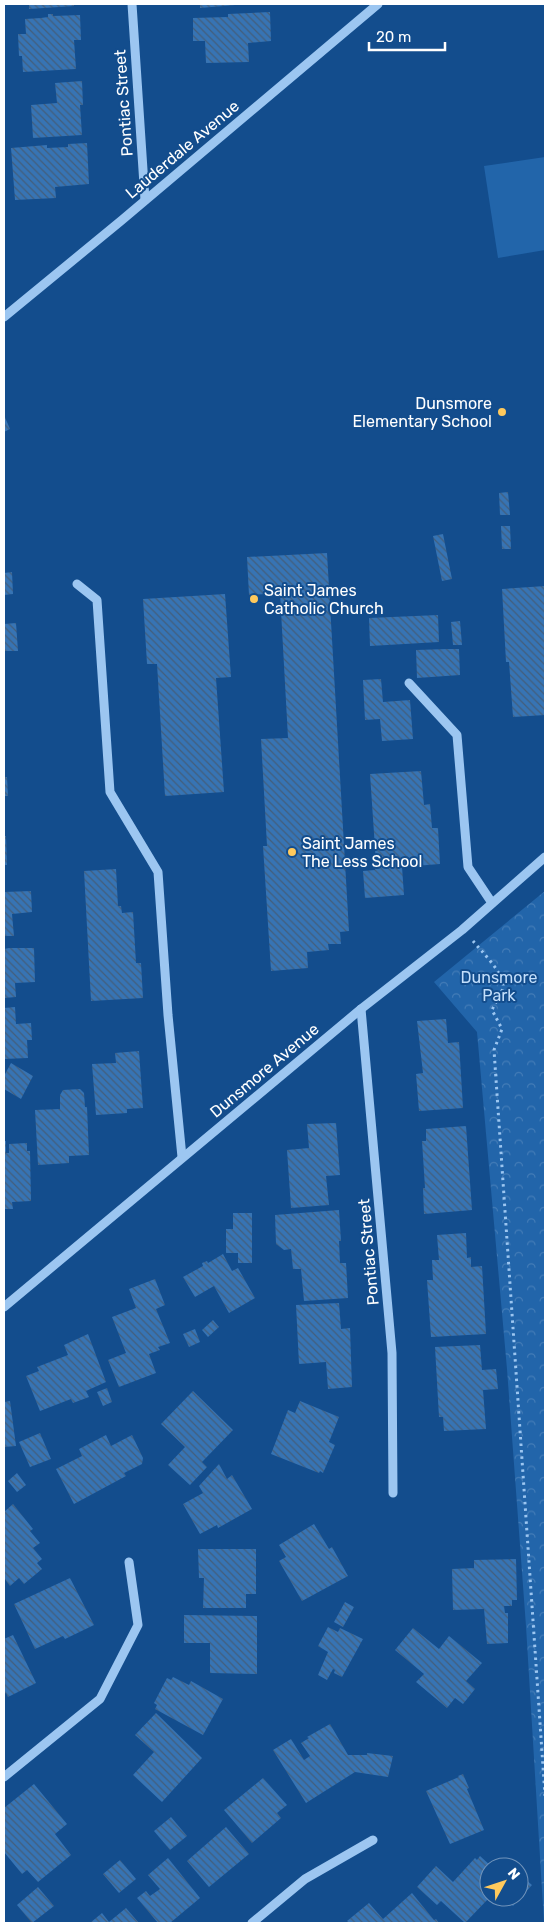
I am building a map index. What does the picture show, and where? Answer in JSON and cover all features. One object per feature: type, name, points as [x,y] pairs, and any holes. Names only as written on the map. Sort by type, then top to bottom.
[{"type":"street","name":"Pontiac Street","points":[[132,4],[145,200]]},
{"type":"street","name":"Lauderdale Avenue","points":[[4,317],[378,4]]},
{"type":"street","points":[[77,584],[97,600],[110,792],[158,872],[168,1015],[182,1157]]},
{"type":"street","points":[[409,683],[457,735],[468,867],[492,903]]},
{"type":"street","name":"Dunsmore Avenue","points":[[4,1307],[360,1010],[462,930],[545,858]]},
{"type":"street","name":"Pontiac Street","points":[[360,1010],[392,1353],[393,1493]]},
{"type":"street","points":[[4,1777],[100,1699],[138,1625],[129,1562]]},
{"type":"street","points":[[252,1923],[305,1879],[374,1840]]},
{"type":"path","points":[[462,930],[488,958],[502,979],[502,988],[492,1010],[502,1029],[494,1050],[545,1796]]},
{"type":"green space","points":[[545,157],[545,250],[498,258],[484,166]]},
{"type":"green space","name":"Dunsmore Park","points":[[545,891],[544,1923],[526,1626],[507,1369],[477,1032],[434,982]]},
{"type":"building","points":[[29,4],[74,4],[74,6],[29,9]]},
{"type":"building","points":[[200,4],[235,4],[235,5],[200,8]]},
{"type":"building","points":[[270,12],[271,41],[248,43],[249,62],[206,63],[205,41],[193,41],[193,18],[228,17],[228,14]]},
{"type":"building","points":[[48,14],[53,14],[53,16],[80,15],[81,40],[74,40],[76,69],[23,72],[22,56],[19,56],[18,34],[26,34],[25,19],[48,17]]},
{"type":"building","points":[[82,81],[83,105],[80,105],[82,135],[33,138],[31,105],[57,103],[55,83]]},
{"type":"building","points":[[87,143],[89,184],[55,187],[56,198],[15,200],[11,148],[47,145],[47,148],[68,147],[68,144]]},
{"type":"building","points":[[4,415],[10,429],[4,432]]},
{"type":"building","points":[[508,492],[510,515],[500,515],[499,493]]},
{"type":"building","points":[[501,526],[510,526],[511,549],[502,549]]},
{"type":"building","points":[[443,534],[452,579],[442,581],[433,536]]},
{"type":"building","points":[[327,553],[349,931],[340,932],[341,944],[328,944],[329,950],[307,952],[308,968],[271,971],[263,846],[267,846],[261,739],[288,738],[280,593],[249,595],[247,557]]},
{"type":"building","points":[[12,572],[13,594],[4,595],[4,573]]},
{"type":"building","points":[[545,586],[545,715],[513,717],[509,662],[506,662],[502,589]]},
{"type":"building","points":[[225,594],[231,677],[216,678],[224,792],[165,796],[157,664],[147,664],[143,599]]},
{"type":"building","points":[[438,615],[439,642],[370,646],[369,618]]},
{"type":"building","points":[[460,621],[462,645],[453,645],[451,622]]},
{"type":"building","points":[[16,623],[18,651],[4,651],[4,624]]},
{"type":"building","points":[[459,649],[460,675],[417,678],[416,650]]},
{"type":"building","points":[[381,679],[383,702],[410,700],[413,739],[382,741],[380,719],[365,720],[363,680]]},
{"type":"building","points":[[421,771],[424,805],[430,804],[432,828],[438,828],[440,864],[402,867],[404,895],[365,898],[363,871],[375,870],[374,863],[376,863],[370,774]]},
{"type":"building","points":[[4,777],[7,777],[8,796],[4,796]]},
{"type":"building","points":[[4,836],[6,836],[7,865],[4,865]]},
{"type":"building","points":[[116,869],[118,906],[121,906],[122,913],[133,912],[136,963],[141,963],[143,998],[91,1001],[84,871]]},
{"type":"building","points":[[31,891],[32,912],[12,914],[14,936],[4,936],[4,892]]},
{"type":"building","points":[[34,948],[35,982],[15,983],[16,997],[4,998],[4,949]]},
{"type":"building","points":[[15,1007],[16,1024],[31,1023],[32,1040],[27,1040],[28,1058],[4,1059],[4,1008]]},
{"type":"building","points":[[446,1019],[448,1043],[459,1042],[463,1108],[419,1111],[416,1074],[423,1073],[417,1021]]},
{"type":"building","points":[[139,1051],[143,1108],[127,1109],[127,1113],[96,1115],[92,1064],[116,1063],[115,1053]]},
{"type":"building","points":[[11,1063],[33,1076],[21,1099],[4,1089],[4,1076]]},
{"type":"building","points":[[80,1089],[84,1093],[85,1107],[87,1107],[89,1155],[69,1156],[69,1163],[38,1165],[35,1110],[60,1109],[60,1095],[63,1090]]},
{"type":"building","points":[[336,1123],[340,1175],[326,1176],[329,1205],[291,1208],[287,1150],[309,1148],[307,1124]]},
{"type":"building","points":[[466,1126],[472,1210],[424,1214],[423,1188],[425,1188],[422,1141],[426,1141],[426,1129]]},
{"type":"building","points":[[4,1141],[6,1141],[6,1153],[9,1153],[9,1144],[27,1143],[27,1151],[30,1151],[31,1201],[12,1202],[13,1209],[4,1209]]},
{"type":"building","points":[[339,1210],[340,1263],[346,1263],[348,1298],[304,1301],[301,1269],[293,1269],[291,1249],[284,1250],[276,1244],[275,1215]]},
{"type":"building","points":[[233,1213],[252,1213],[252,1263],[238,1263],[238,1253],[226,1253],[226,1229],[233,1229]]},
{"type":"building","points":[[466,1233],[467,1258],[471,1257],[471,1267],[482,1266],[486,1334],[431,1337],[427,1280],[433,1280],[432,1260],[439,1260],[437,1235]]},
{"type":"building","points":[[223,1254],[232,1271],[238,1268],[255,1298],[229,1313],[214,1286],[195,1297],[183,1277],[203,1266],[202,1263],[207,1261],[208,1263]]},
{"type":"building","points":[[155,1279],[165,1305],[156,1309],[170,1343],[158,1347],[160,1350],[149,1354],[156,1373],[119,1387],[108,1360],[126,1353],[112,1317],[136,1308],[129,1289]]},
{"type":"building","points":[[339,1303],[341,1329],[350,1328],[352,1387],[328,1389],[326,1362],[299,1364],[296,1305]]},
{"type":"building","points":[[213,1320],[219,1327],[208,1337],[202,1330]]},
{"type":"building","points":[[195,1329],[200,1342],[189,1347],[183,1334]]},
{"type":"building","points":[[88,1334],[106,1382],[86,1391],[89,1397],[73,1403],[71,1399],[40,1411],[26,1376],[39,1371],[37,1367],[68,1355],[64,1345]]},
{"type":"building","points":[[480,1345],[482,1370],[496,1369],[498,1389],[483,1390],[486,1429],[444,1431],[443,1417],[439,1417],[435,1347]]},
{"type":"building","points":[[107,1388],[112,1402],[103,1406],[97,1392]]},
{"type":"building","points":[[193,1391],[233,1430],[202,1462],[207,1467],[190,1485],[168,1465],[185,1447],[161,1424]]},
{"type":"building","points":[[10,1401],[16,1446],[4,1447],[4,1402]]},
{"type":"building","points":[[300,1401],[339,1417],[329,1442],[335,1445],[323,1473],[271,1454],[288,1410],[295,1413]]},
{"type":"building","points":[[40,1433],[51,1459],[30,1467],[19,1442]]},
{"type":"building","points":[[106,1435],[111,1446],[132,1435],[143,1458],[142,1464],[124,1473],[126,1476],[74,1504],[56,1469],[82,1456],[79,1449]]},
{"type":"building","points":[[219,1464],[227,1479],[232,1475],[252,1509],[218,1528],[217,1525],[200,1534],[183,1504],[203,1493],[199,1486]]},
{"type":"building","points":[[17,1473],[26,1485],[17,1492],[8,1481]]},
{"type":"building","points":[[13,1504],[33,1529],[30,1531],[40,1543],[33,1548],[42,1559],[37,1563],[42,1569],[24,1584],[19,1578],[10,1586],[4,1578],[4,1512]]},
{"type":"building","points":[[314,1524],[329,1549],[332,1547],[348,1576],[302,1601],[279,1561],[286,1557],[279,1545]]},
{"type":"building","points":[[198,1549],[256,1549],[256,1594],[246,1594],[246,1608],[203,1608],[204,1578],[199,1578]]},
{"type":"building","points":[[516,1559],[517,1600],[512,1600],[512,1606],[504,1606],[505,1613],[508,1613],[508,1643],[487,1644],[484,1609],[453,1610],[452,1569],[474,1568],[474,1560]]},
{"type":"building","points":[[70,1578],[94,1625],[65,1639],[63,1636],[35,1649],[14,1604]]},
{"type":"building","points":[[345,1602],[354,1607],[343,1627],[334,1622]]},
{"type":"building","points":[[184,1615],[257,1616],[257,1674],[210,1673],[210,1643],[184,1643]]},
{"type":"building","points":[[328,1627],[338,1632],[340,1628],[363,1639],[342,1677],[334,1673],[335,1670],[333,1669],[327,1680],[318,1675],[328,1652],[318,1646]]},
{"type":"building","points":[[413,1628],[439,1649],[449,1636],[482,1663],[466,1681],[475,1689],[463,1704],[455,1698],[447,1708],[416,1682],[424,1674],[395,1650]]},
{"type":"building","points":[[13,1635],[36,1683],[8,1697],[6,1693],[4,1694],[4,1639]]},
{"type":"building","points":[[173,1677],[189,1685],[191,1681],[223,1699],[203,1735],[155,1709],[157,1705],[154,1703],[167,1678],[171,1680]]},
{"type":"building","points":[[156,1713],[202,1758],[162,1802],[133,1775],[154,1752],[135,1735]]},
{"type":"building","points":[[330,1724],[348,1755],[367,1755],[367,1753],[393,1756],[388,1777],[355,1772],[306,1803],[273,1750],[291,1739],[304,1760],[310,1756],[301,1743],[309,1738],[307,1737]]},
{"type":"building","points":[[463,1774],[469,1788],[467,1789],[484,1830],[450,1844],[426,1791]]},
{"type":"building","points":[[263,1778],[287,1805],[277,1813],[281,1818],[252,1843],[224,1810]]},
{"type":"building","points":[[34,1784],[67,1824],[55,1834],[71,1855],[38,1882],[27,1870],[22,1874],[4,1852],[4,1808]]},
{"type":"building","points":[[171,1817],[187,1836],[170,1850],[154,1831]]},
{"type":"building","points":[[226,1827],[249,1854],[209,1887],[187,1861]]},
{"type":"building","points":[[479,1857],[480,1907],[465,1923],[441,1901],[437,1905],[417,1887],[436,1866],[453,1882],[475,1858],[477,1860]]},
{"type":"building","points":[[168,1858],[200,1898],[170,1923],[158,1923],[137,1898],[146,1891],[150,1896],[160,1889],[148,1875]]},
{"type":"building","points":[[120,1860],[136,1879],[119,1893],[103,1874]]},
{"type":"building","points":[[38,1887],[54,1906],[32,1923],[17,1905]]},
{"type":"building","points":[[412,1893],[434,1920],[436,1919],[439,1923],[349,1923],[347,1921],[369,1903],[383,1919]]},
{"type":"building","points":[[126,1908],[139,1923],[90,1923],[102,1913],[109,1922]]},
{"type":"place","name":"Dunsmore Elementary School","points":[[502,412]]},
{"type":"place","name":"Saint James Catholic Church","points":[[254,599]]},
{"type":"place","name":"Saint James The Less School","points":[[292,852]]}]
